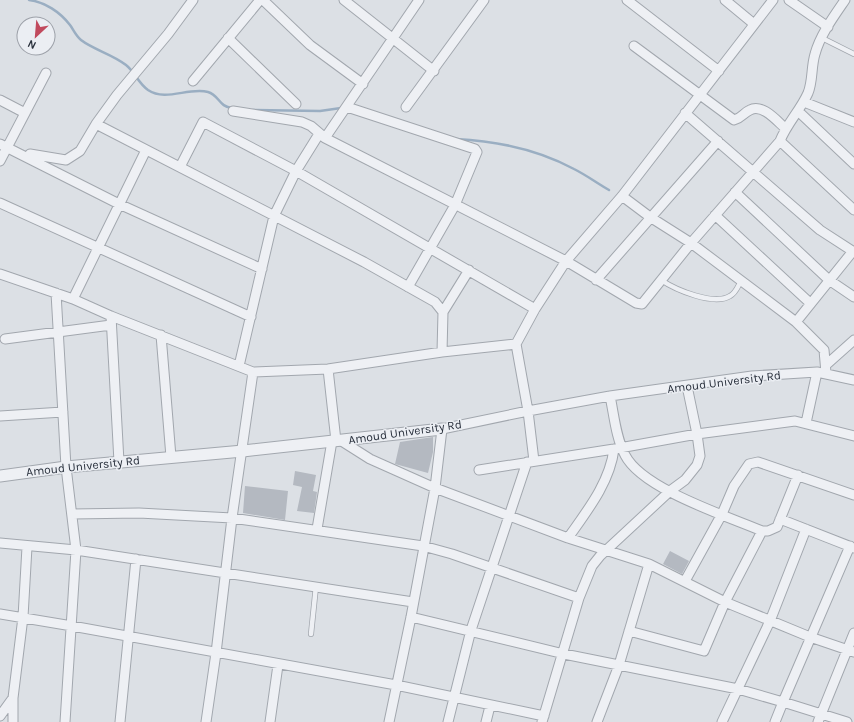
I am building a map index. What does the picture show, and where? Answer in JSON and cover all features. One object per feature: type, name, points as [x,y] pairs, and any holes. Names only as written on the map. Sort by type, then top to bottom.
[{"type":"street","points":[[4,145],[41,157],[66,160],[73,157],[80,151],[96,124],[117,95],[168,34],[193,0]]},
{"type":"street","points":[[193,81],[228,38],[262,0],[310,45],[363,84]]},
{"type":"street","points":[[344,0],[434,70]]},
{"type":"street","points":[[239,366],[274,216],[296,171],[322,136],[347,107],[419,0]]},
{"type":"street","points":[[406,107],[484,0]]},
{"type":"street","points":[[627,0],[719,71]]},
{"type":"street","points":[[726,0],[754,24]]},
{"type":"street","points":[[448,722],[453,697],[471,630],[491,567],[530,461],[528,411],[516,344],[535,309],[566,261],[622,196],[773,0]]},
{"type":"street","points":[[789,0],[828,27]]},
{"type":"street","points":[[233,111],[302,122],[322,136],[566,261],[636,303],[642,304],[691,243],[780,141],[785,128],[799,112],[811,85],[812,66],[815,52],[828,27],[845,0]]},
{"type":"street","points":[[228,38],[296,104]]},
{"type":"street","points":[[634,46],[734,120],[739,119],[750,110],[757,109],[774,117],[785,128]]},
{"type":"street","points":[[0,161],[4,145],[25,113],[46,73]]},
{"type":"street","points":[[0,100],[25,113]]},
{"type":"street","points":[[804,102],[854,122]]},
{"type":"street","points":[[347,107],[476,149],[477,152],[455,205],[408,287]]},
{"type":"street","points":[[799,112],[854,164]]},
{"type":"street","points":[[685,113],[820,230],[853,252],[796,322]]},
{"type":"street","points":[[180,167],[203,122],[296,171],[535,309]]},
{"type":"street","points":[[96,124],[364,262],[435,302],[443,312]]},
{"type":"street","points":[[596,280],[718,141]]},
{"type":"street","points":[[780,141],[854,210]]},
{"type":"street","points":[[4,145],[118,204],[262,269]]},
{"type":"street","points":[[73,298],[118,204],[146,150]]},
{"type":"street","points":[[735,192],[830,280],[854,297]]},
{"type":"street","points":[[622,196],[650,217],[691,243],[796,322],[824,350],[823,370],[806,423]]},
{"type":"street","points":[[0,203],[251,317]]},
{"type":"street","points":[[715,215],[810,303]]},
{"type":"street","points":[[442,352],[443,312],[469,270]]},
{"type":"street","points":[[0,274],[73,298],[111,321],[161,335],[253,372],[328,369],[442,352],[516,344]]},
{"type":"street","points":[[56,293],[66,467],[76,550],[65,722]]},
{"type":"street","points":[[2,340],[111,321]]},
{"type":"street","points":[[111,321],[119,462]]},
{"type":"street","points":[[161,335],[171,457]]},
{"type":"street","points":[[823,370],[854,340]]},
{"type":"street","points":[[317,530],[336,441],[328,369]]},
{"type":"street","name":"Amoud University Rd","points":[[0,476],[66,467],[243,451],[442,429],[610,396],[752,376],[823,370],[854,380]]},
{"type":"street","points":[[206,722],[216,654],[232,518],[243,451],[253,372]]},
{"type":"street","points":[[0,614],[127,636],[216,654],[396,685],[543,719],[580,598],[592,566],[670,491],[686,480],[697,466],[700,456],[687,386]]},
{"type":"street","points":[[568,538],[608,473],[617,449],[610,396]]},
{"type":"street","points":[[0,416],[63,412]]},
{"type":"street","points":[[479,470],[530,461],[617,449],[697,434],[781,422],[794,421],[806,423],[854,436]]},
{"type":"street","points":[[389,722],[411,617],[435,488],[442,429]]},
{"type":"street","points":[[336,441],[370,459],[435,488],[568,538],[648,564],[725,602],[810,637],[851,651]]},
{"type":"street","points":[[617,449],[631,465],[654,482],[691,502],[762,531],[777,527],[798,475]]},
{"type":"street","points":[[685,581],[722,514],[734,486],[749,464],[758,462],[854,495]]},
{"type":"street","points":[[72,514],[139,513],[232,518],[423,546],[491,567],[580,598]]},
{"type":"street","points":[[775,722],[810,637],[853,547],[780,519]]},
{"type":"street","points":[[722,722],[770,621],[806,529]]},
{"type":"street","points":[[629,631],[704,651],[725,602],[762,531]]},
{"type":"street","points":[[0,543],[27,547],[76,550],[413,602]]},
{"type":"street","points":[[13,722],[13,698],[23,618],[27,547]]},
{"type":"street","points":[[120,722],[127,636],[136,559]]},
{"type":"street","points":[[601,721],[648,564]]},
{"type":"street","points":[[411,617],[471,630],[564,654],[738,689],[783,702],[820,718],[847,722]]},
{"type":"street","points":[[820,718],[851,651],[854,633]]},
{"type":"street","points":[[270,722],[278,665]]},
{"type":"street","points":[[0,716],[13,698]]},
{"type":"street","points":[[486,722],[490,706]]},
{"type":"lane","points":[[822,38],[854,54]]},
{"type":"lane","points":[[661,280],[672,287],[689,294],[722,299],[734,293],[741,281]]},
{"type":"lane","points":[[311,634],[316,586]]},
{"type":"building","points":[[433,437],[433,452],[428,473],[395,464],[400,442]]},
{"type":"building","points":[[295,471],[316,475],[313,491],[317,492],[314,513],[297,511],[302,487],[293,485]]},
{"type":"building","points":[[245,486],[288,491],[285,520],[243,513]]},
{"type":"building","points":[[670,551],[689,561],[682,574],[663,564]]},
{"type":"waterway","points":[[29,0],[46,5],[57,12],[66,20],[81,40],[126,65],[148,90],[162,95],[193,91],[208,92],[215,96],[224,106],[232,108]]},
{"type":"waterway","points":[[253,110],[320,111],[341,108]]},
{"type":"waterway","points":[[456,139],[502,144],[532,152],[561,162],[609,190]]}]
